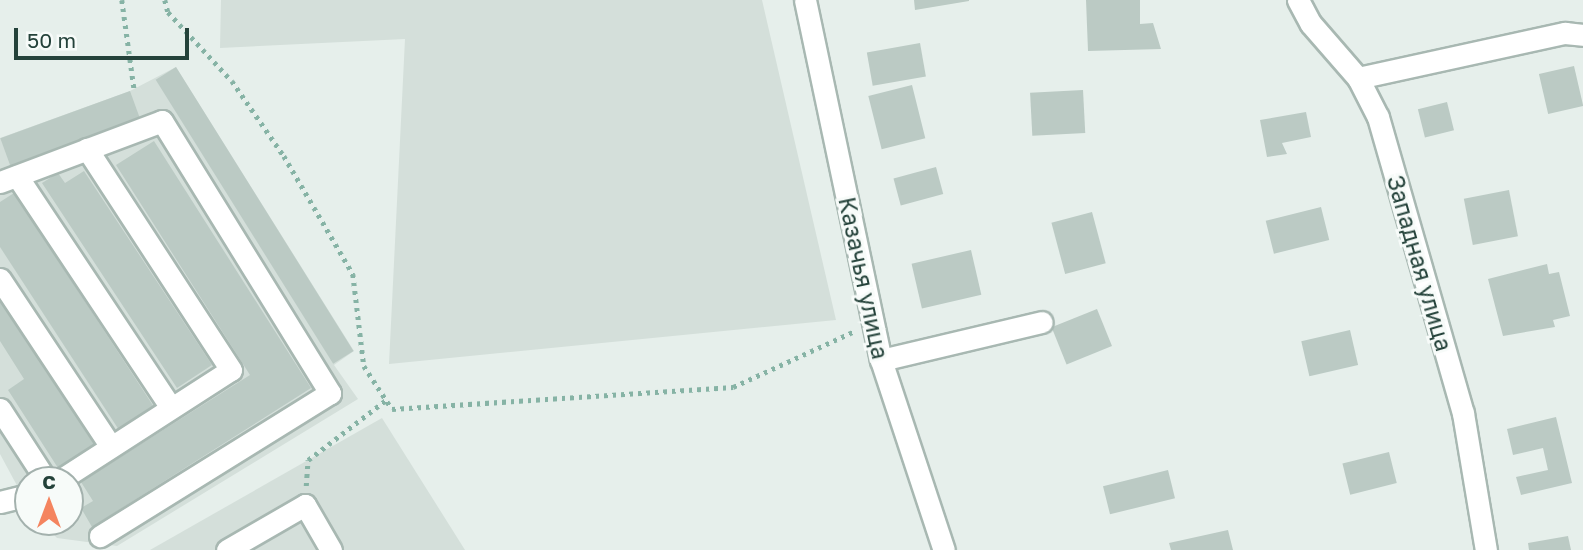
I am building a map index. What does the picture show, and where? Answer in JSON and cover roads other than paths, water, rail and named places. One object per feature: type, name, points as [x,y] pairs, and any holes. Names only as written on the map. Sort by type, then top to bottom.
[{"type":"street","name":"Казачья улица","points":[[805,0],[881,360],[944,550]]},
{"type":"street","name":"Западная улица","points":[[1298,0],[1311,24],[1358,78],[1378,117],[1463,413],[1486,550]]},
{"type":"street","points":[[1358,78],[1565,33],[1583,35]]},
{"type":"street","points":[[100,536],[330,394],[162,121],[8,179],[172,408]]},
{"type":"street","points":[[82,466],[231,370],[87,149]]},
{"type":"street","points":[[0,279],[111,447]]},
{"type":"street","points":[[881,360],[1042,322]]},
{"type":"street","points":[[0,409],[37,466]]},
{"type":"street","points":[[227,550],[305,505],[331,550]]}]
